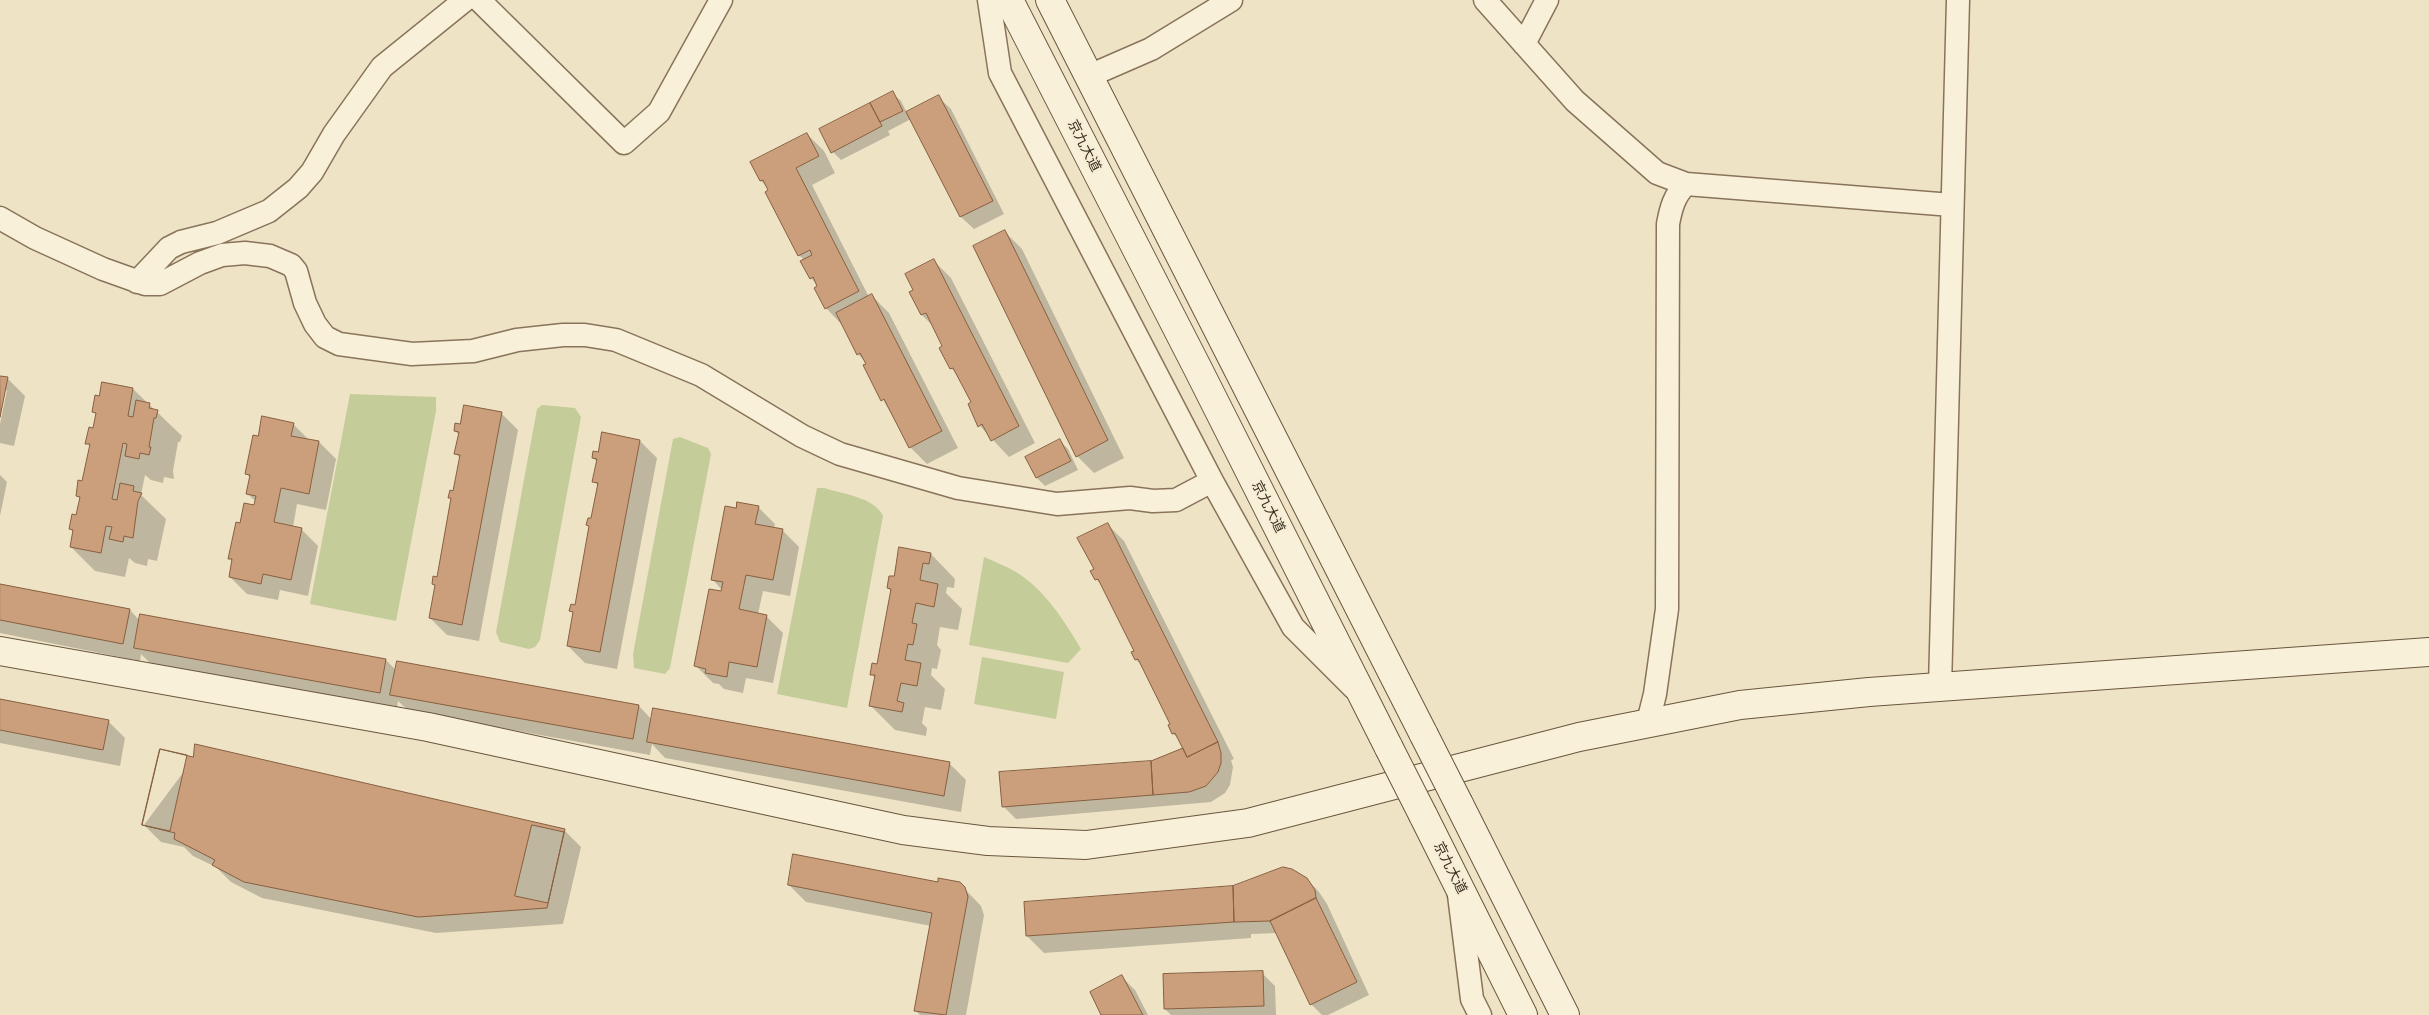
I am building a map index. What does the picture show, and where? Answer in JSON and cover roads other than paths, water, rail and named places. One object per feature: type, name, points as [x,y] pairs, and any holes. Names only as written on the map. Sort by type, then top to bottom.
[{"type":"street","points":[[137,282],[169,248],[181,242],[217,233],[268,211],[298,188],[312,172],[334,134],[382,67],[465,0]]},
{"type":"street","points":[[480,0],[624,143],[659,112],[721,0]]},
{"type":"street","points":[[989,0],[1000,73],[1212,482],[1294,627],[1364,698]]},
{"type":"street","name":"京九大道","points":[[1008,0],[1198,369],[1524,1015]]},
{"type":"street","points":[[1089,76],[1151,49],[1231,0]]},
{"type":"street","points":[[1484,0],[1575,101],[1657,173],[1686,184],[1952,205]]},
{"type":"street","points":[[1524,44],[1547,0]]},
{"type":"street","points":[[1940,687],[1958,0]]},
{"type":"street","points":[[1055,7],[1565,1015]]},
{"type":"street","points":[[1648,722],[1668,609],[1668,224],[1671,206],[1678,192],[1686,184]]},
{"type":"street","points":[[0,218],[35,238],[137,282],[160,284],[200,263],[222,255],[245,253],[270,256],[291,265],[296,271],[305,303],[315,324],[325,337],[339,344],[412,354],[473,351],[517,340],[562,335],[585,335],[616,340],[701,374],[825,448],[958,488],[1057,504],[1072,504],[1130,498],[1153,501],[1176,500],[1212,482]]},
{"type":"street","points":[[0,651],[428,727],[903,830],[960,838],[1037,845],[1086,845],[1119,842],[1248,823],[1527,750],[1648,722],[1740,705],[1940,687],[2429,652]]},
{"type":"street","points":[[1458,884],[1472,999],[1480,1015]]}]
